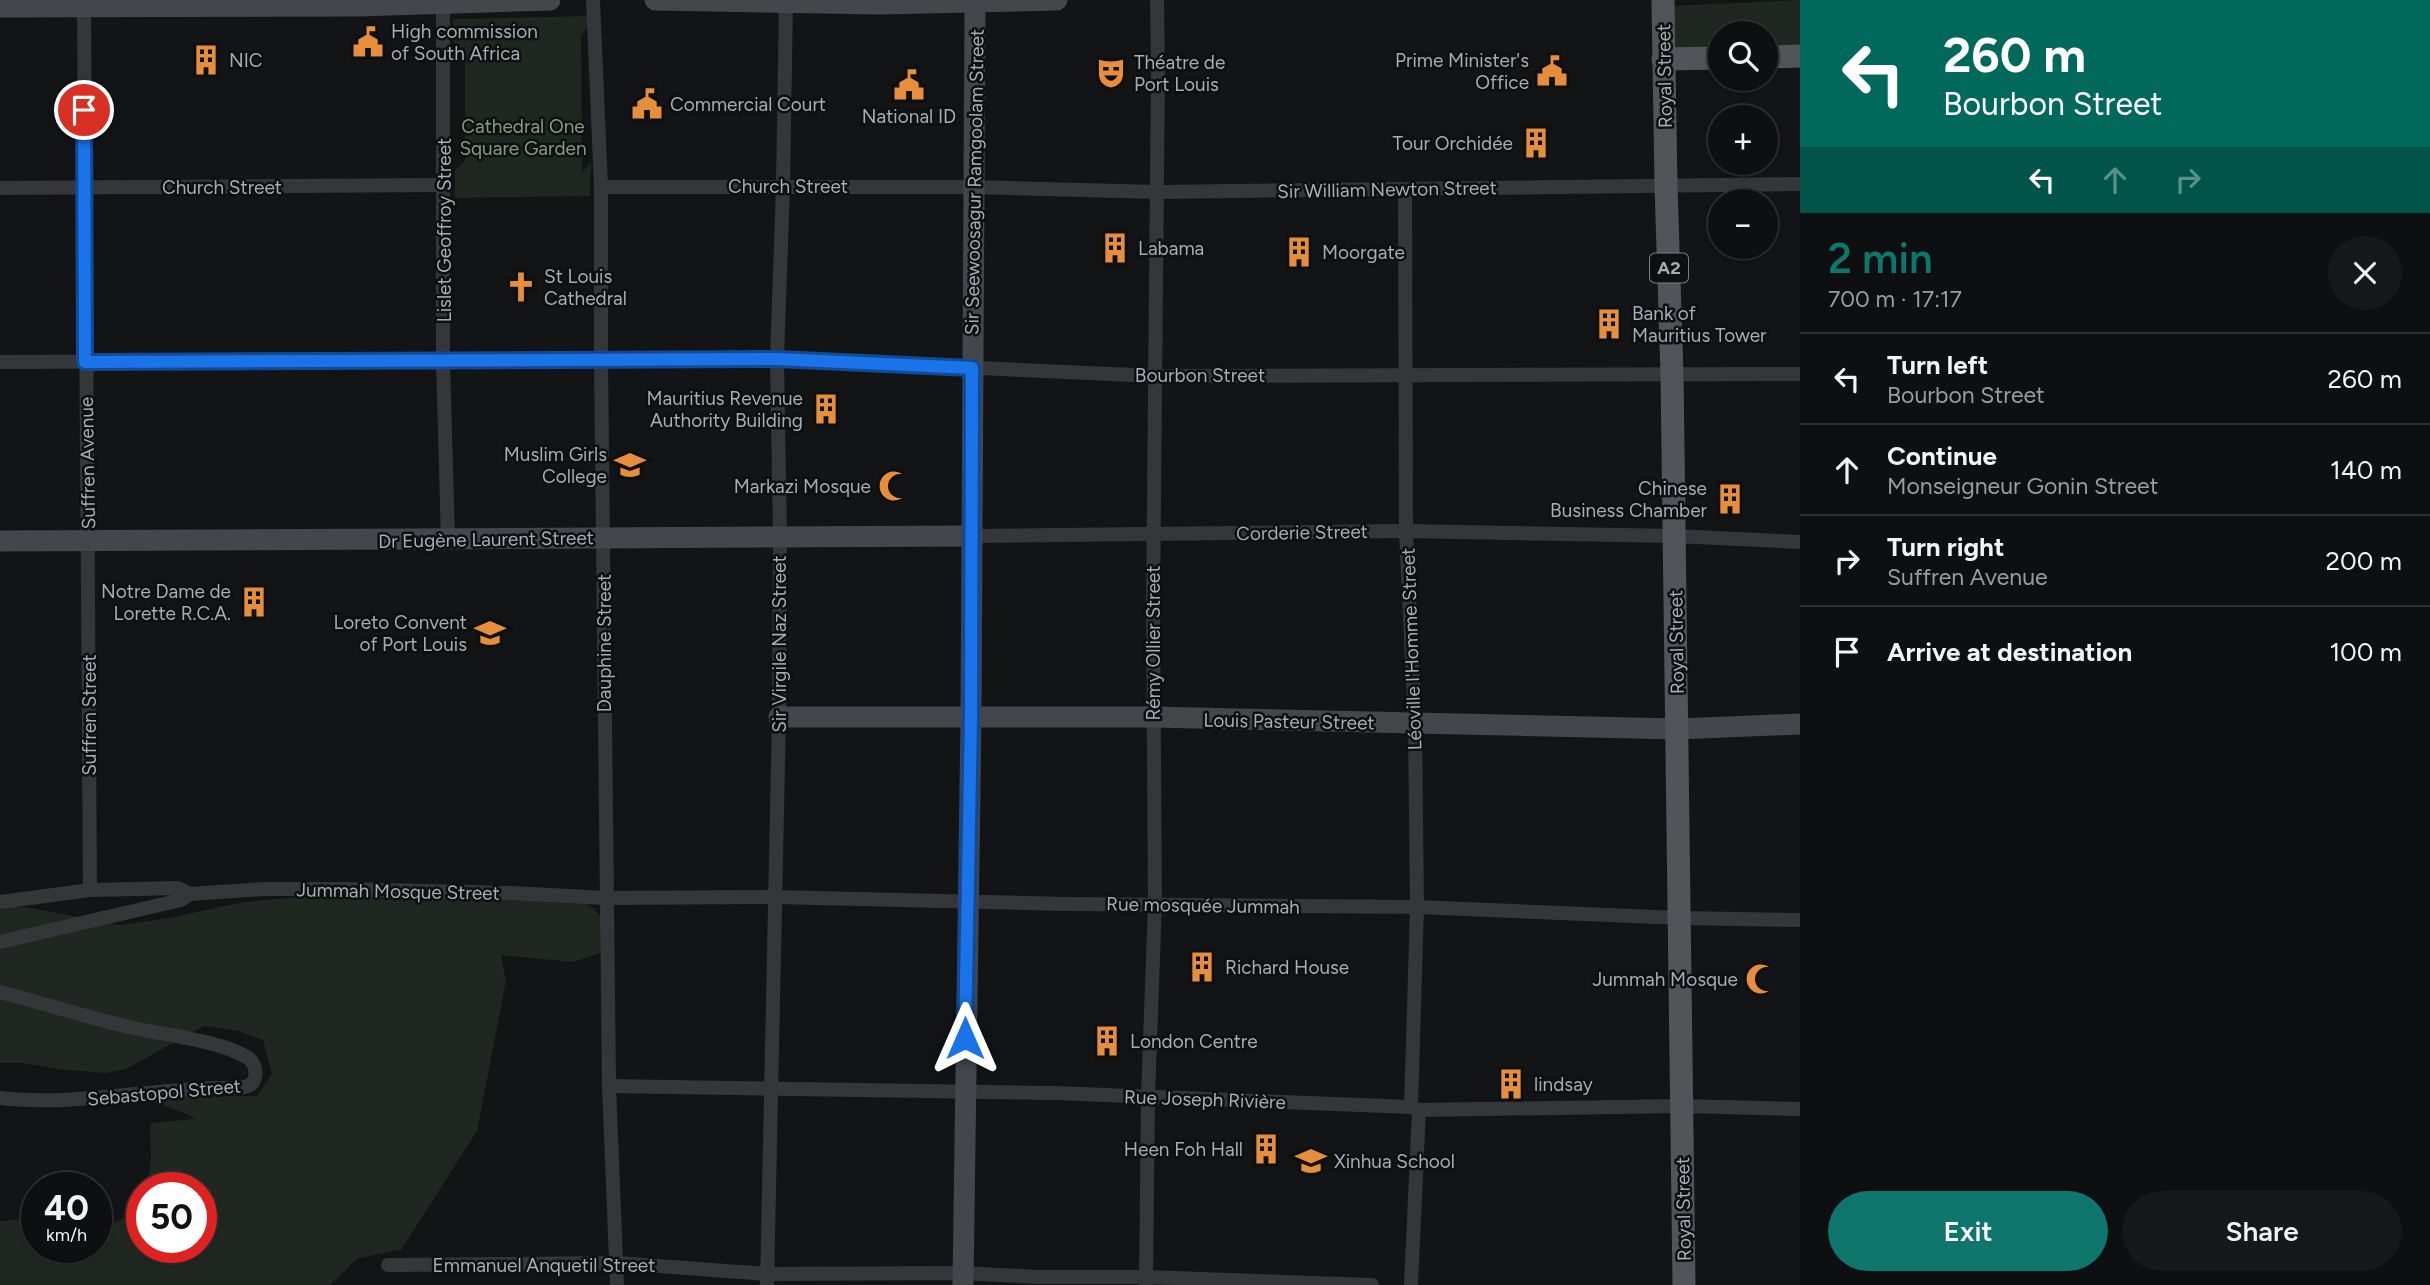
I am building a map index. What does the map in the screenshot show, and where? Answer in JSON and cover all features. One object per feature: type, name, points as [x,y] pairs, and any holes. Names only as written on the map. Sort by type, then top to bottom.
[{"type":"main road","points":[[0,7],[550,0]]},
{"type":"main road","points":[[655,0],[975,3],[1057,0]]},
{"type":"main road","name":"Royal Street","points":[[1663,0],[1675,536],[1684,1285]]},
{"type":"main road","name":"Sir Seewoosagur Ramgoolam Street","points":[[963,1279],[971,718],[975,3]]},
{"type":"main road","points":[[1778,57],[1800,56]]},
{"type":"main road","points":[[1663,59],[1708,58]]},
{"type":"main road","name":"Dr Eugène Laurent Street","points":[[0,541],[972,536]]},
{"type":"main road","name":"Louis Pasteur Street","points":[[779,718],[1152,717],[1677,729],[1800,724]]},
{"type":"street","name":"Dauphine Street","points":[[593,0],[601,187],[606,898],[609,1086],[617,1285]]},
{"type":"street","name":"Rémy Ollier Street","points":[[1146,1281],[1148,1096],[1155,904],[1152,717],[1157,0]]},
{"type":"street","name":"Sir Virgile Naz Street","points":[[767,1279],[779,718],[777,359],[786,2]]},
{"type":"street","name":"Lislet Geoffroy Street","points":[[433,3],[444,186],[443,361],[448,540]]},
{"type":"street","name":"Suffren Avenue","points":[[84,7],[88,540]]},
{"type":"street","name":"Sir William Newton Street","points":[[974,187],[1157,192],[1800,184]]},
{"type":"street","name":"Church Street","points":[[0,188],[444,186]]},
{"type":"street","name":"Church Street","points":[[601,187],[974,187]]},
{"type":"street","name":"Léoville l'Homme Street","points":[[1405,190],[1406,531],[1415,724],[1417,907],[1411,1285]]},
{"type":"street","name":"Bourbon Street","points":[[0,362],[777,359],[1155,376],[1800,374]]},
{"type":"street","name":"Corderie Street","points":[[972,536],[1406,531],[1675,536],[1800,542]]},
{"type":"street","name":"Suffren Street","points":[[88,540],[90,890]]},
{"type":"street","points":[[0,902],[90,890],[178,888],[190,894],[181,900],[0,942]]},
{"type":"street","name":"Jummah Mosque Street","points":[[190,894],[343,888],[606,898]]},
{"type":"street","name":"Rue mosquée Jummah","points":[[606,898],[774,897],[1417,907],[1679,918],[1800,920]]},
{"type":"street","name":"Sebastopol Street","points":[[0,992],[126,1027],[220,1047],[249,1059],[255,1065],[256,1075],[248,1086],[239,1088],[142,1092],[76,1100],[0,1098]]},
{"type":"street","name":"Rue Joseph Rivière","points":[[609,1086],[1148,1096],[1415,1108],[1682,1106],[1800,1109]]},
{"type":"street","name":"Emmanuel Anquetil Street","points":[[388,1265],[617,1263],[767,1279],[1037,1277],[1372,1285]]},
{"type":"green space","points":[[1800,0],[1800,51],[1778,51],[1778,21],[1708,21],[1708,52],[1676,52],[1672,6]]},
{"type":"green space","name":"Cathedral One Square Garden","points":[[589,16],[589,26],[581,35],[582,172],[591,163],[590,196],[455,198],[455,170],[465,161],[465,46],[454,53],[453,19]]},
{"type":"green space","points":[[340,894],[581,900],[596,911],[603,921],[607,951],[573,962],[501,955],[506,981],[477,1131],[401,1250],[358,1258],[330,1285],[0,1285],[0,1221],[21,1219],[21,1263],[112,1263],[112,1222],[126,1216],[126,1263],[217,1263],[217,1172],[149,1172],[150,1123],[195,1119],[147,1100],[162,1096],[257,1096],[272,1074],[263,1040],[239,1031],[204,1026],[126,1069],[106,1073],[0,1063],[0,907],[25,907],[119,925],[165,919],[243,902]]},
{"type":"place","name":"High commission of South Africa","points":[[368,42]]},
{"type":"place","name":"NIC","points":[[206,60]]},
{"type":"place","name":"Prime Minister's Office","points":[[1552,71]]},
{"type":"place","name":"Théatre de Port Louis","points":[[1111,73]]},
{"type":"place","name":"National ID","points":[[909,85]]},
{"type":"place","name":"Commercial Court","points":[[647,104]]},
{"type":"place","name":"Tour Orchidée","points":[[1536,143]]},
{"type":"place","name":"Labama","points":[[1115,248]]},
{"type":"place","name":"Moorgate","points":[[1299,252]]},
{"type":"place","name":"St Louis Cathedral","points":[[521,287]]},
{"type":"place","name":"Bank of Mauritius Tower","points":[[1609,324]]},
{"type":"place","name":"Mauritius Revenue Authority Building","points":[[826,409]]},
{"type":"place","name":"Muslim Girls College","points":[[630,465]]},
{"type":"place","name":"Markazi Mosque","points":[[894,486]]},
{"type":"place","name":"Chinese Business Chamber","points":[[1730,499]]},
{"type":"place","name":"Notre Dame de Lorette R.C.A.","points":[[254,602]]},
{"type":"place","name":"Loreto Convent of Port Louis","points":[[490,633]]},
{"type":"place","name":"Richard House","points":[[1202,967]]},
{"type":"place","name":"Jummah Mosque","points":[[1761,979]]},
{"type":"place","name":"London Centre","points":[[1107,1041]]},
{"type":"place","name":"lindsay","points":[[1511,1084]]},
{"type":"place","name":"Heen Foh Hall","points":[[1266,1149]]},
{"type":"place","name":"Xinhua School","points":[[1311,1161]]},
{"type":"route","points":[[84,110],[85,362],[777,359],[972,368],[971,718],[965,1038]]}]
